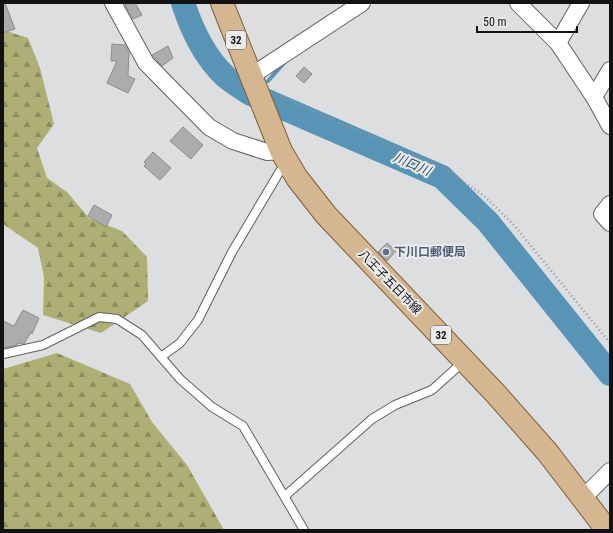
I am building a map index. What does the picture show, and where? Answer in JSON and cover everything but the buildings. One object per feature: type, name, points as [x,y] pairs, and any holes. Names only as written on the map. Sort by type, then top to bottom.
[{"type":"main road","name":"八王子五日市線","points":[[222,3],[282,152],[303,187],[326,215],[465,360],[538,441],[607,530]]},
{"type":"street","points":[[113,3],[146,63],[209,127],[233,140],[267,152],[282,152]]},
{"type":"street","points":[[251,76],[362,3]]},
{"type":"street","points":[[518,3],[558,42],[594,97],[610,126]]},
{"type":"street","points":[[558,42],[581,3]]},
{"type":"street","points":[[594,97],[610,70]]},
{"type":"street","points":[[610,204],[602,214],[610,223]]},
{"type":"street","points":[[583,498],[610,471]]},
{"type":"lane","points":[[161,357],[180,343],[198,320],[232,252],[280,171],[282,152]]},
{"type":"lane","points":[[3,354],[43,345],[99,317],[117,319],[142,335],[180,379],[212,407],[243,426],[304,530]]},
{"type":"lane","points":[[285,496],[372,419],[395,405],[432,390],[465,360]]},
{"type":"path","points":[[275,93],[321,115],[445,169],[483,195],[514,225],[610,343]]},
{"type":"green space","points":[[3,30],[28,38],[40,68],[54,124],[37,148],[47,178],[67,192],[89,218],[122,231],[147,257],[148,301],[101,333],[43,315],[44,277],[38,248],[3,224]]},
{"type":"green space","points":[[57,353],[130,384],[152,422],[187,465],[224,530],[3,530],[3,369]]},
{"type":"waterway","name":"川口川","points":[[183,3],[190,23],[205,52],[218,69],[235,84],[251,94],[442,177],[488,222],[610,374]]},
{"type":"waterway","points":[[268,81],[285,62]]},
{"type":"place","name":"下川口郵便局","points":[[386,252]]}]
